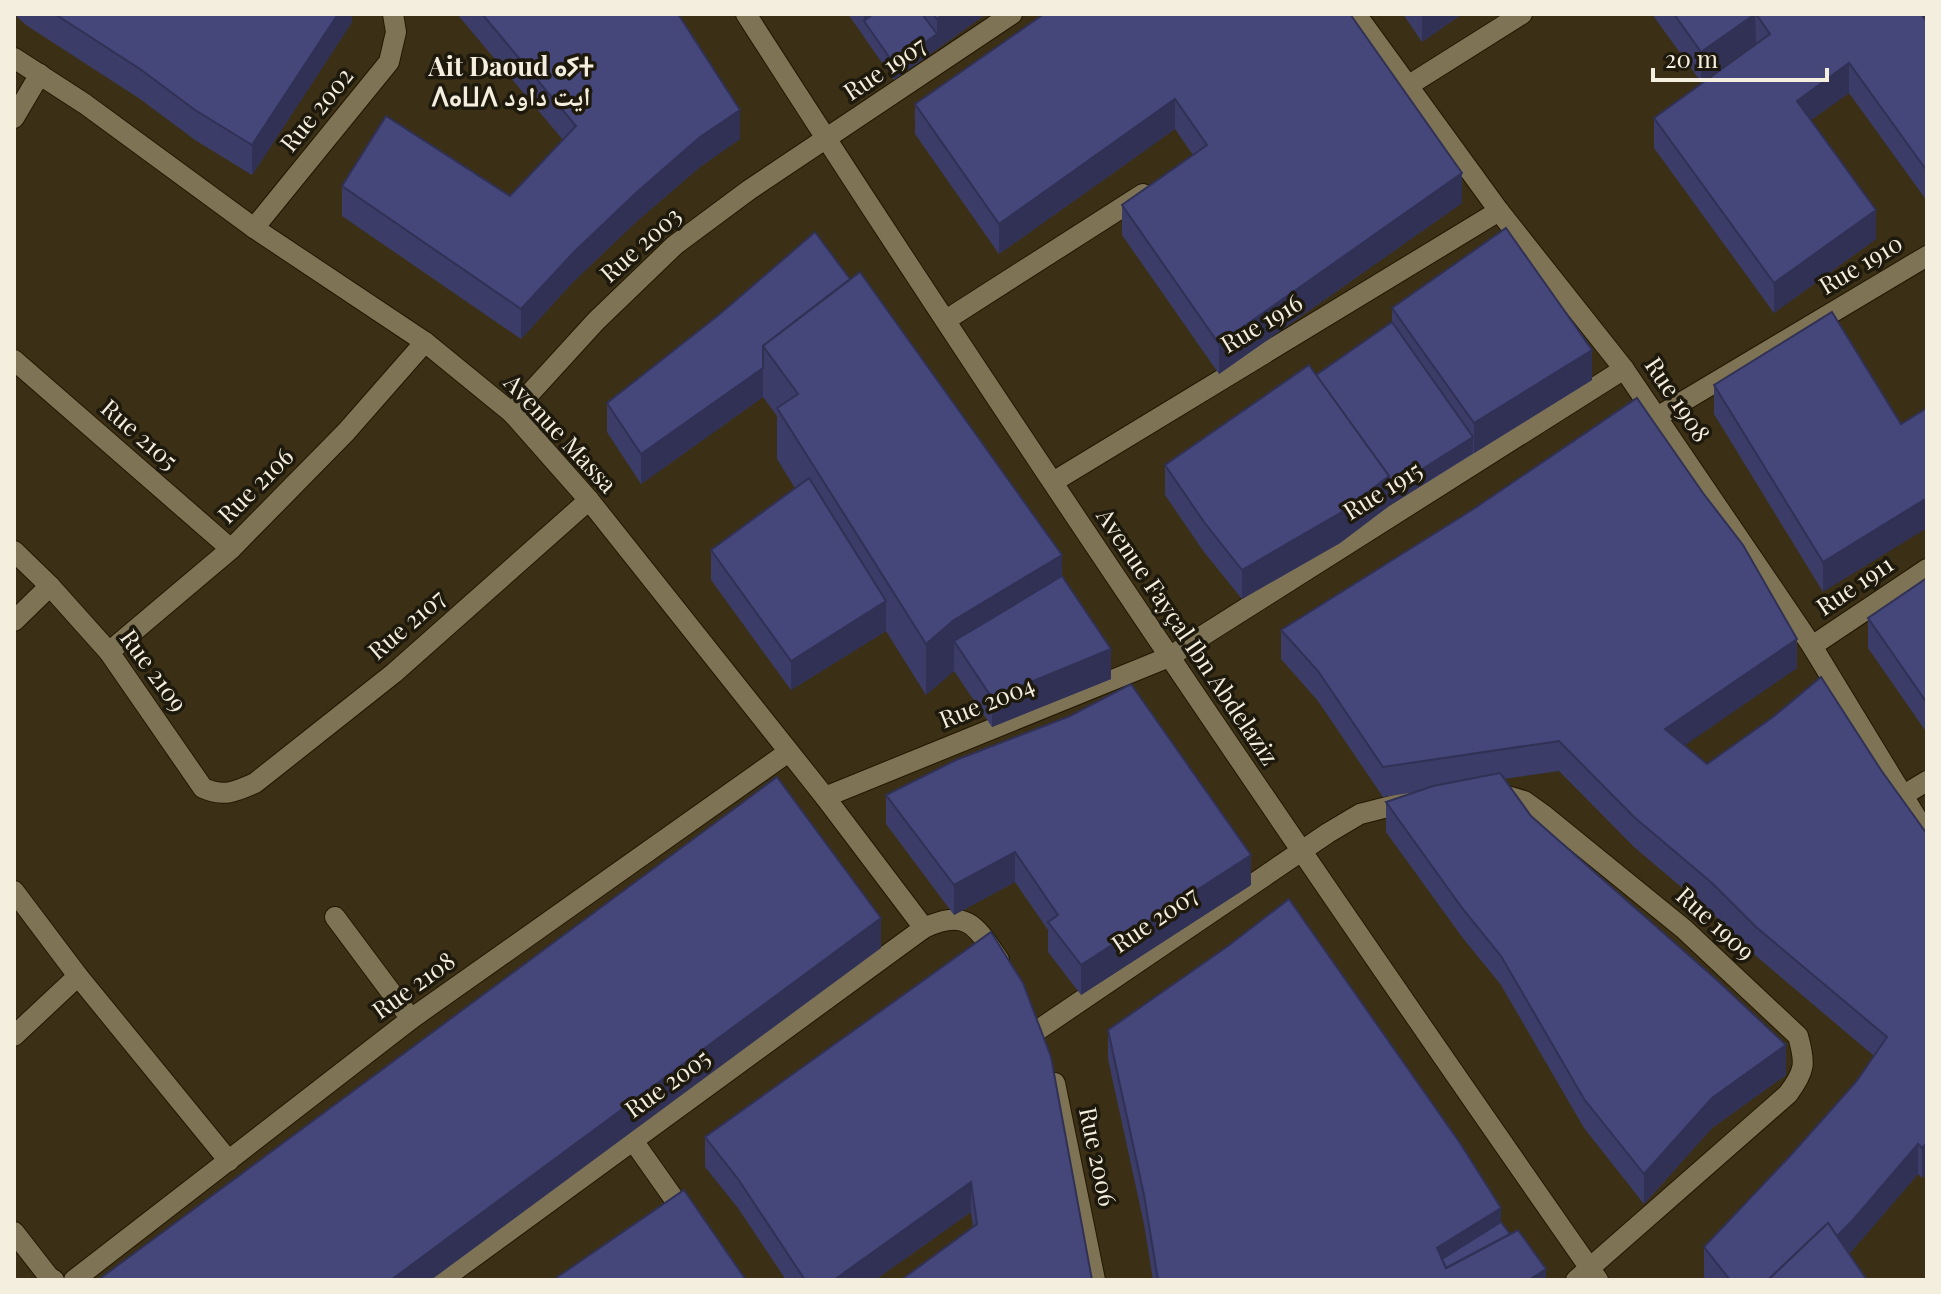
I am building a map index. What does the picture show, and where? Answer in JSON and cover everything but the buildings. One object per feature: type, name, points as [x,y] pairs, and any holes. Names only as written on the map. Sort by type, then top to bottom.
[{"type":"street","name":"Rue 2002","points":[[254,228],[389,62],[396,32],[393,14]]},
{"type":"street","name":"Avenue Fayçal Ibn Abdelaziz","points":[[746,14],[826,140],[1169,657],[1588,1276]]},
{"type":"street","name":"Rue 1907","points":[[826,140],[1012,14]]},
{"type":"street","name":"Rue 1908","points":[[1356,14],[1406,87],[1499,211],[1624,369],[1812,646],[1927,835]]},
{"type":"street","points":[[1406,87],[1522,14]]},
{"type":"street","name":"Avenue Massa","points":[[14,58],[254,228],[425,342],[512,413],[589,500],[825,797],[924,928]]},
{"type":"street","points":[[14,118],[40,74]]},
{"type":"street","name":"Rue 2003","points":[[512,413],[596,321],[675,245],[749,190],[826,140]]},
{"type":"street","points":[[946,320],[1160,183]]},
{"type":"street","name":"Rue 1916","points":[[1053,482],[1499,211]]},
{"type":"street","name":"Rue 1910","points":[[1657,417],[1927,256]]},
{"type":"street","name":"Rue 2106","points":[[109,652],[231,549],[346,432],[425,342]]},
{"type":"street","name":"Rue 2105","points":[[14,360],[231,549]]},
{"type":"street","name":"Rue 1915","points":[[1169,657],[1624,369]]},
{"type":"street","name":"Rue 2107","points":[[255,783],[394,673],[589,500]]},
{"type":"street","name":"Rue 2109","points":[[14,551],[109,652],[203,788],[219,795],[255,783]]},
{"type":"street","name":"Rue 1911","points":[[1812,646],[1927,569]]},
{"type":"street","points":[[14,621],[50,586]]},
{"type":"street","name":"Rue 2004","points":[[825,797],[1169,657]]},
{"type":"street","name":"Rue 2108","points":[[78,1278],[411,1019],[787,753]]},
{"type":"street","points":[[1902,796],[1927,781]]},
{"type":"street","name":"Rue 1909","points":[[1479,791],[1502,793],[1524,801],[1684,929],[1798,1036],[1805,1060],[1801,1077],[1788,1094],[1588,1276]]},
{"type":"street","points":[[1301,853],[1360,814],[1436,796]]},
{"type":"street","name":"Rue 2007","points":[[1035,1023],[1301,853]]},
{"type":"street","points":[[14,891],[78,976],[229,1161]]},
{"type":"street","points":[[335,917],[411,1019]]},
{"type":"street","points":[[924,928],[951,919],[973,925],[1010,978]]},
{"type":"street","name":"Rue 2005","points":[[442,1280],[924,928]]},
{"type":"street","points":[[14,1036],[78,976]]},
{"type":"street","name":"Rue 2006","points":[[1035,1023],[1048,1061],[1095,1280]]},
{"type":"street","points":[[634,1142],[705,1242]]},
{"type":"street","points":[[14,1232],[54,1280]]},
{"type":"district","name":"Ait Daoud ⴰⵢⵜ ⴷⴰⵡⴷ ايت داود","points":[[511,82]]}]
